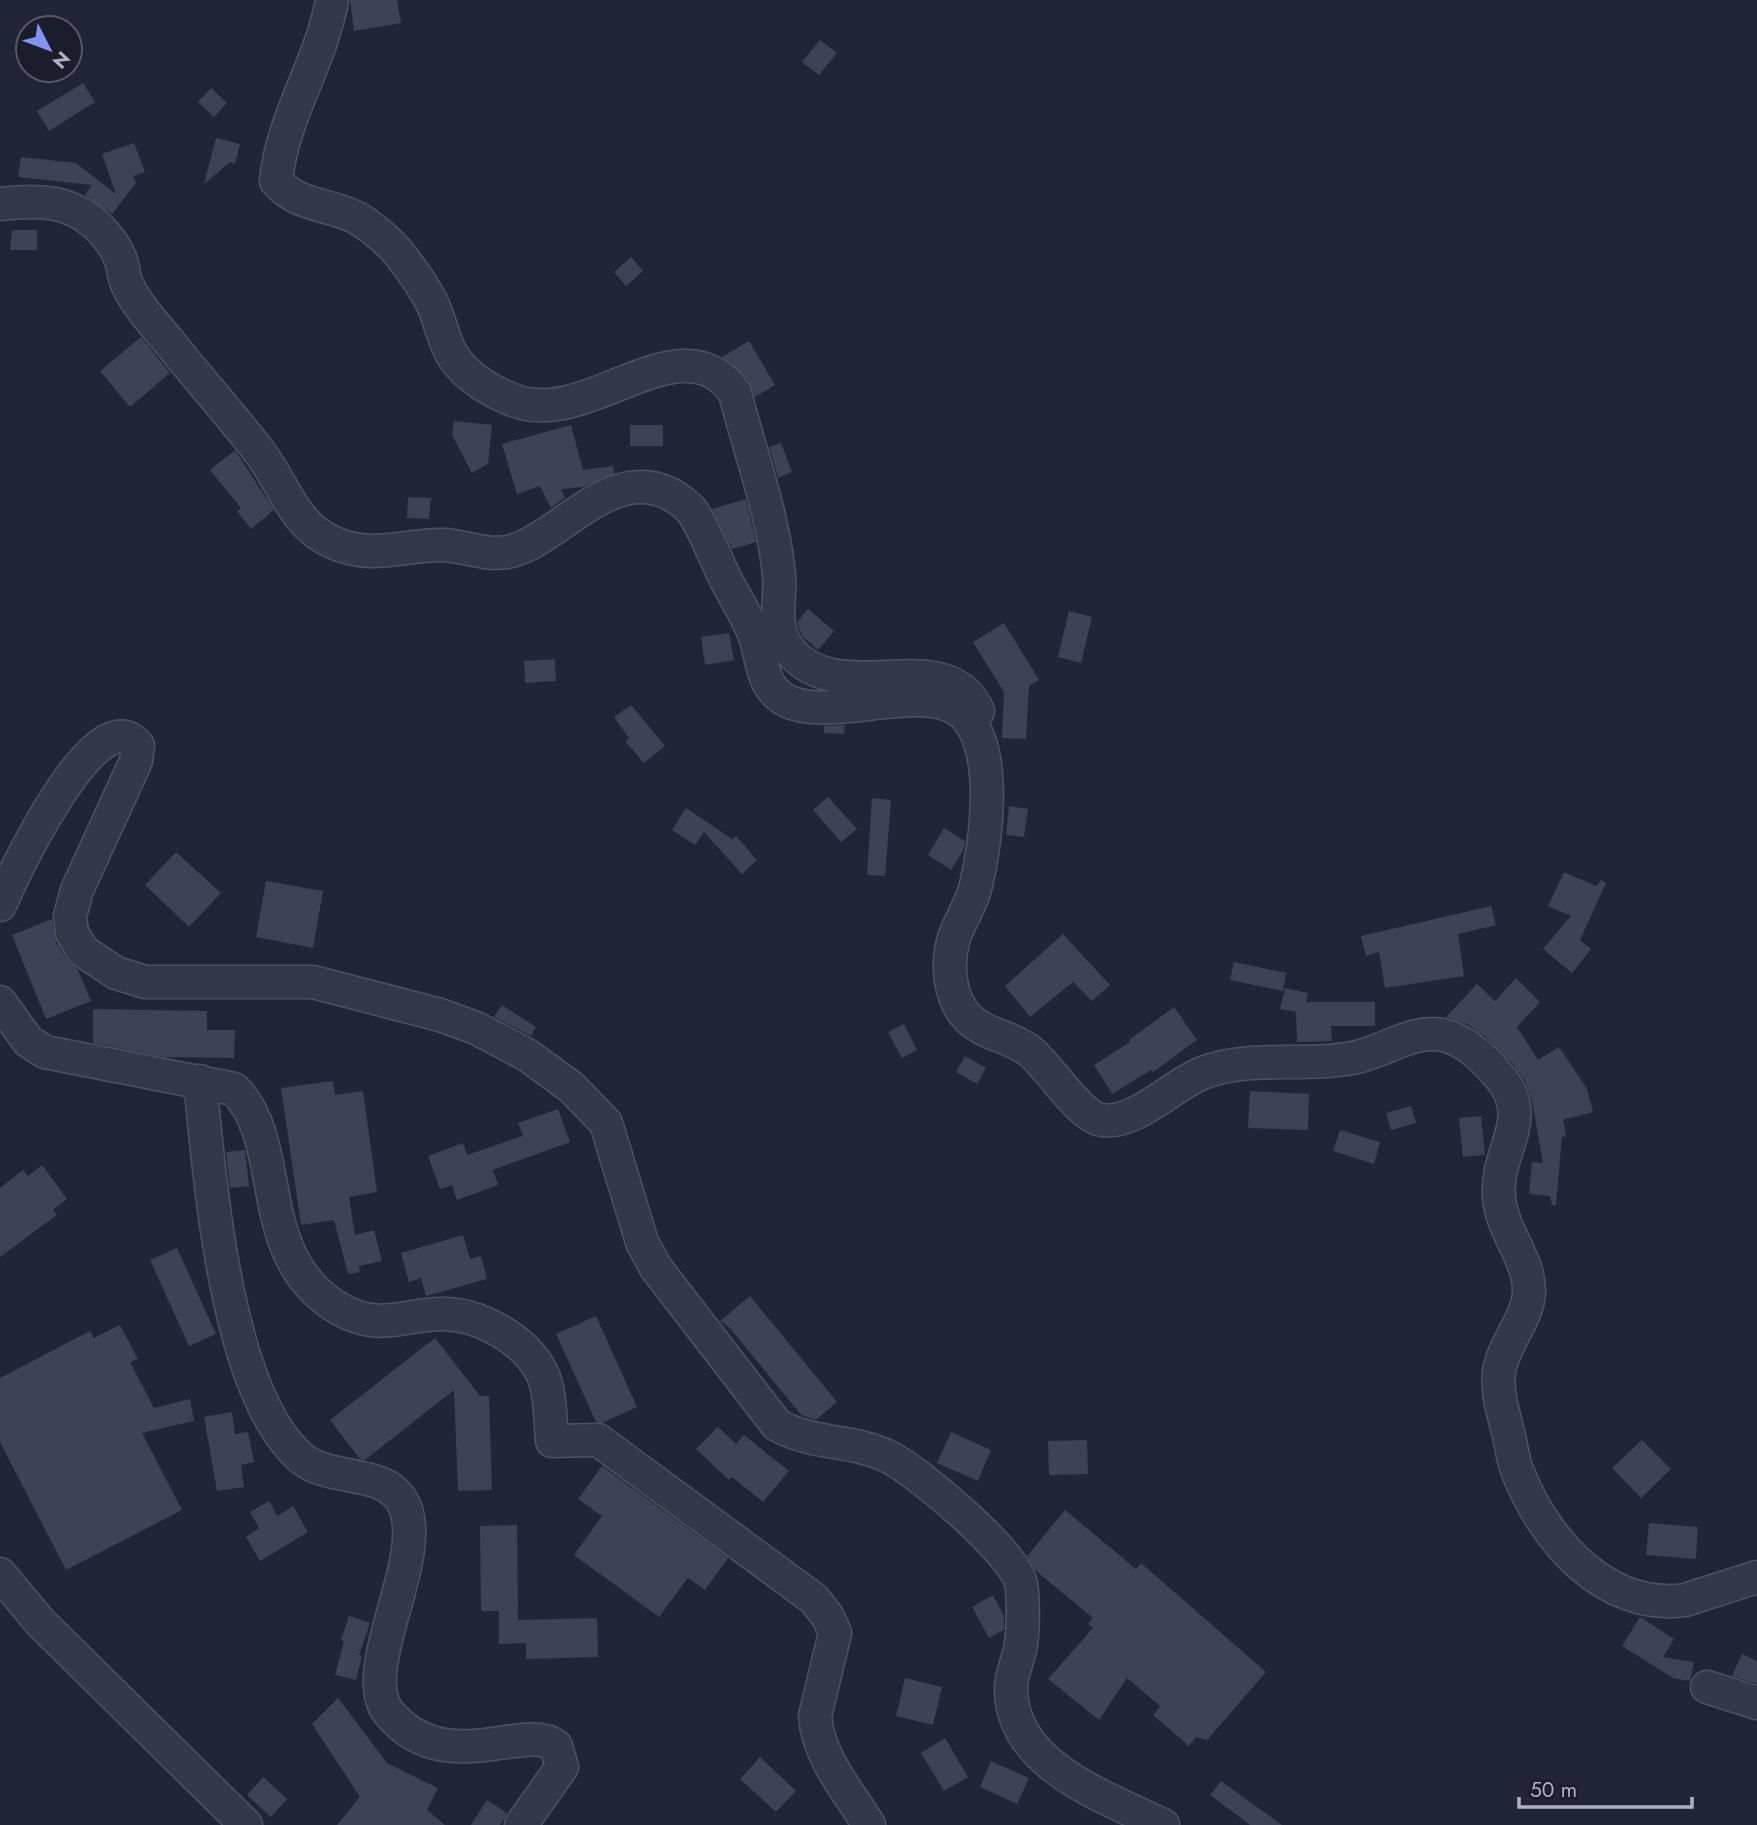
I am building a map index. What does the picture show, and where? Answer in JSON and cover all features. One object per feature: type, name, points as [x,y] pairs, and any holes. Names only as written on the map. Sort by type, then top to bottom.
[{"type":"street","points":[[332,0],[328,26],[279,154],[276,181],[289,196],[358,219],[400,254],[432,302],[450,352],[469,375],[490,389],[523,403],[554,404],[588,398],[645,373],[673,366],[701,367],[726,380],[735,393],[774,537],[779,576],[779,632],[786,646],[810,669],[824,675],[844,678],[929,677],[947,682],[975,705],[982,720],[986,810],[976,891],[953,941],[950,973],[957,1007],[978,1027],[1027,1049],[1086,1113],[1099,1120],[1132,1114],[1200,1073],[1246,1061],[1354,1058],[1430,1032],[1452,1037],[1476,1052],[1512,1091],[1518,1110],[1500,1166],[1499,1199],[1506,1230],[1528,1283],[1529,1298],[1500,1363],[1498,1399],[1517,1470],[1545,1525],[1569,1555],[1599,1580],[1645,1599],[1673,1602],[1685,1600],[1757,1577]]},
{"type":"street","points":[[0,204],[27,201],[58,204],[86,216],[105,234],[120,258],[124,281],[145,312],[266,461],[298,515],[319,536],[342,547],[379,552],[444,545],[508,553],[529,544],[569,515],[620,491],[641,487],[662,490],[678,498],[692,512],[746,617],[757,641],[762,668],[777,695],[806,707],[829,709],[898,700],[943,704],[959,710],[971,722],[985,757]]},
{"type":"street","points":[[0,905],[53,803],[83,761],[103,742],[121,736],[133,739],[138,746],[136,761],[77,890],[71,916],[72,933],[83,951],[116,973],[145,982],[313,982],[440,1015],[476,1028],[527,1055],[571,1087],[606,1123],[642,1242],[656,1268],[777,1424],[798,1437],[889,1457],[976,1524],[1021,1581],[1021,1644],[1012,1686],[1019,1726],[1030,1744],[1081,1786],[1163,1825]]},
{"type":"street","points":[[0,1002],[28,1041],[45,1052],[135,1072],[234,1088],[244,1098],[261,1143],[278,1224],[286,1246],[301,1270],[328,1300],[364,1320],[386,1323],[441,1314],[466,1317],[499,1331],[520,1345],[542,1374],[552,1441],[598,1440],[814,1599],[828,1617],[835,1633],[815,1716],[816,1728],[825,1756],[869,1825]]},
{"type":"street","points":[[200,1081],[213,1217],[247,1368],[268,1417],[281,1438],[302,1460],[331,1473],[382,1482],[397,1492],[405,1508],[410,1527],[405,1565],[380,1675],[380,1694],[387,1711],[403,1726],[423,1738],[455,1748],[482,1747],[540,1738],[556,1746],[562,1767],[521,1825]]},
{"type":"street","points":[[0,1574],[41,1623],[246,1825]]},
{"type":"street","points":[[1707,1687],[1757,1703]]},
{"type":"building","points":[[350,0],[397,0],[401,23],[354,31]]},
{"type":"building","points":[[820,40],[837,53],[819,75],[802,62]]},
{"type":"building","points":[[81,84],[95,102],[49,131],[37,111]]},
{"type":"building","points":[[211,88],[227,103],[214,117],[198,102]]},
{"type":"building","points":[[216,138],[240,144],[235,164],[230,162],[204,184]]},
{"type":"building","points":[[134,143],[145,172],[133,176],[136,183],[112,214],[85,195],[92,185],[18,177],[21,157],[76,163],[116,194],[102,154]]},
{"type":"building","points":[[12,230],[37,230],[37,250],[10,250]]},
{"type":"building","points":[[631,257],[643,271],[626,286],[614,272]]},
{"type":"building","points":[[141,337],[170,373],[130,407],[100,371]]},
{"type":"building","points":[[749,341],[775,385],[755,397],[748,380],[722,357]]},
{"type":"building","points":[[454,421],[492,425],[488,464],[472,473],[452,435]]},
{"type":"building","points":[[571,425],[583,470],[613,466],[614,474],[583,487],[561,489],[565,498],[551,508],[540,486],[517,494],[502,444]]},
{"type":"building","points":[[630,425],[663,425],[663,446],[630,446]]},
{"type":"building","points":[[781,443],[792,472],[778,478],[769,447]]},
{"type":"building","points":[[235,450],[274,510],[251,529],[237,511],[241,508],[210,470]]},
{"type":"building","points":[[408,497],[431,498],[429,519],[407,518]]},
{"type":"building","points":[[746,499],[756,542],[732,549],[712,509]]},
{"type":"building","points":[[808,609],[834,631],[818,650],[802,636],[798,627],[797,622]]},
{"type":"building","points":[[1069,611],[1092,617],[1081,663],[1058,657]]},
{"type":"building","points":[[1004,623],[1039,680],[1029,686],[1026,739],[1002,738],[1004,692],[973,642]]},
{"type":"building","points":[[729,633],[734,660],[705,665],[701,637]]},
{"type":"building","points":[[555,659],[556,681],[525,683],[524,661]]},
{"type":"building","points":[[631,705],[665,746],[644,763],[625,741],[629,738],[614,717]]},
{"type":"building","points":[[845,725],[844,734],[824,733],[824,726]]},
{"type":"building","points":[[828,797],[857,829],[841,842],[813,810]]},
{"type":"building","points":[[872,798],[891,800],[885,876],[867,875]]},
{"type":"building","points":[[1009,806],[1028,809],[1024,837],[1006,835]]},
{"type":"building","points":[[686,808],[732,839],[736,836],[757,860],[742,874],[704,832],[695,845],[672,830]]},
{"type":"building","points":[[944,828],[965,841],[964,849],[951,870],[928,855]]},
{"type":"building","points":[[176,852],[221,893],[189,927],[145,885]]},
{"type":"building","points":[[1564,872],[1596,886],[1601,880],[1606,883],[1580,940],[1591,949],[1572,973],[1543,949],[1571,916],[1548,906]]},
{"type":"building","points":[[266,881],[323,891],[313,948],[256,937]]},
{"type":"building","points":[[1491,906],[1496,925],[1458,934],[1464,976],[1385,988],[1379,952],[1366,956],[1361,936]]},
{"type":"building","points":[[52,919],[56,943],[78,970],[91,1001],[46,1019],[12,935]]},
{"type":"building","points":[[1063,934],[1110,985],[1092,1001],[1073,982],[1030,1017],[1005,986]]},
{"type":"building","points":[[1234,962],[1286,973],[1283,991],[1230,980]]},
{"type":"building","points":[[1516,978],[1540,1002],[1517,1027],[1538,1060],[1559,1047],[1587,1089],[1593,1112],[1563,1120],[1566,1136],[1562,1137],[1556,1205],[1552,1205],[1550,1196],[1529,1194],[1532,1162],[1543,1163],[1532,1101],[1525,1081],[1513,1064],[1486,1037],[1467,1024],[1446,1017],[1477,984],[1495,1001]]},
{"type":"building","points":[[1285,988],[1308,993],[1306,1002],[1375,1002],[1375,1026],[1331,1026],[1332,1041],[1297,1042],[1296,1012],[1280,1009]]},
{"type":"building","points":[[502,1005],[536,1027],[531,1036],[494,1017]]},
{"type":"building","points":[[1174,1007],[1197,1040],[1153,1072],[1151,1070],[1112,1094],[1094,1065],[1130,1042],[1129,1040]]},
{"type":"building","points":[[93,1009],[207,1011],[207,1030],[235,1030],[234,1058],[164,1057],[93,1043]]},
{"type":"building","points":[[904,1024],[917,1050],[902,1058],[888,1032]]},
{"type":"building","points":[[965,1056],[986,1068],[977,1084],[956,1072]]},
{"type":"building","points":[[333,1081],[335,1095],[363,1091],[377,1192],[349,1197],[355,1235],[374,1230],[382,1261],[359,1266],[360,1272],[348,1274],[334,1220],[301,1225],[281,1088]]},
{"type":"building","points":[[1250,1091],[1309,1094],[1308,1130],[1248,1128]]},
{"type":"building","points":[[1411,1106],[1416,1123],[1391,1130],[1386,1113]]},
{"type":"building","points":[[558,1109],[570,1142],[493,1170],[498,1185],[457,1200],[452,1185],[440,1189],[428,1156],[463,1143],[467,1155],[523,1136],[518,1123]]},
{"type":"building","points":[[1481,1116],[1485,1155],[1463,1157],[1459,1118]]},
{"type":"building","points":[[1340,1130],[1380,1142],[1374,1164],[1333,1151]]},
{"type":"building","points":[[245,1150],[249,1186],[230,1188],[226,1152]]},
{"type":"building","points":[[42,1165],[67,1199],[53,1210],[57,1215],[0,1257],[0,1188],[23,1170],[28,1176]]},
{"type":"building","points":[[463,1235],[470,1259],[481,1256],[487,1279],[426,1296],[421,1278],[409,1282],[401,1253]]},
{"type":"building","points":[[177,1248],[216,1334],[189,1346],[150,1260]]},
{"type":"building","points":[[750,1296],[837,1402],[816,1420],[801,1415],[729,1327],[720,1321]]},
{"type":"building","points":[[596,1316],[637,1407],[602,1423],[596,1422],[556,1334]]},
{"type":"building","points":[[120,1325],[138,1359],[130,1362],[154,1408],[190,1399],[194,1421],[142,1433],[182,1510],[66,1570],[0,1442],[0,1378],[90,1331],[94,1338]]},
{"type":"building","points":[[435,1338],[480,1396],[489,1396],[492,1490],[458,1491],[454,1390],[365,1460],[360,1459],[330,1420]]},
{"type":"building","points":[[232,1412],[235,1434],[248,1432],[254,1462],[241,1465],[244,1487],[217,1491],[204,1417]]},
{"type":"building","points":[[718,1427],[736,1444],[744,1435],[789,1471],[763,1502],[732,1477],[729,1480],[696,1449]]},
{"type":"building","points":[[951,1432],[991,1450],[978,1481],[937,1463]]},
{"type":"building","points":[[1087,1440],[1088,1474],[1049,1475],[1048,1441]]},
{"type":"building","points":[[1642,1440],[1671,1469],[1641,1498],[1612,1468]]},
{"type":"building","points":[[602,1466],[728,1558],[705,1590],[688,1578],[659,1617],[574,1555],[602,1516],[578,1499]]},
{"type":"building","points":[[269,1501],[277,1516],[293,1506],[308,1532],[260,1561],[246,1537],[259,1528],[250,1512]]},
{"type":"building","points":[[1065,1510],[1136,1569],[1141,1563],[1266,1672],[1207,1740],[1196,1737],[1189,1746],[1153,1715],[1160,1706],[1127,1678],[1099,1720],[1048,1679],[1093,1628],[1088,1624],[1093,1618],[1036,1571],[1027,1556]]},
{"type":"building","points":[[1649,1523],[1698,1527],[1696,1559],[1646,1555]]},
{"type":"building","points":[[517,1525],[518,1620],[597,1618],[598,1657],[526,1659],[526,1643],[499,1644],[499,1611],[481,1611],[480,1526]]},
{"type":"building","points":[[993,1595],[1004,1616],[1004,1630],[989,1638],[972,1607]]},
{"type":"building","points":[[349,1616],[370,1623],[359,1655],[362,1656],[356,1680],[335,1675],[344,1641],[341,1640]]},
{"type":"building","points":[[1640,1617],[1674,1639],[1663,1657],[1694,1662],[1690,1681],[1673,1678],[1622,1646]]},
{"type":"building","points":[[1742,1654],[1757,1661],[1757,1684],[1732,1676]]},
{"type":"building","points":[[905,1678],[942,1687],[933,1725],[896,1716]]},
{"type":"building","points":[[338,1698],[387,1763],[438,1788],[427,1810],[445,1825],[337,1825],[360,1797],[312,1724]]},
{"type":"building","points":[[945,1738],[968,1777],[944,1791],[921,1753]]},
{"type":"building","points":[[760,1757],[796,1791],[776,1812],[740,1779]]},
{"type":"building","points":[[991,1761],[1029,1778],[1017,1804],[980,1787]]},
{"type":"building","points":[[263,1777],[287,1799],[271,1817],[247,1795]]},
{"type":"building","points":[[1221,1781],[1282,1825],[1250,1825],[1210,1795]]},
{"type":"building","points":[[487,1800],[507,1813],[504,1819],[500,1825],[471,1825]]}]
